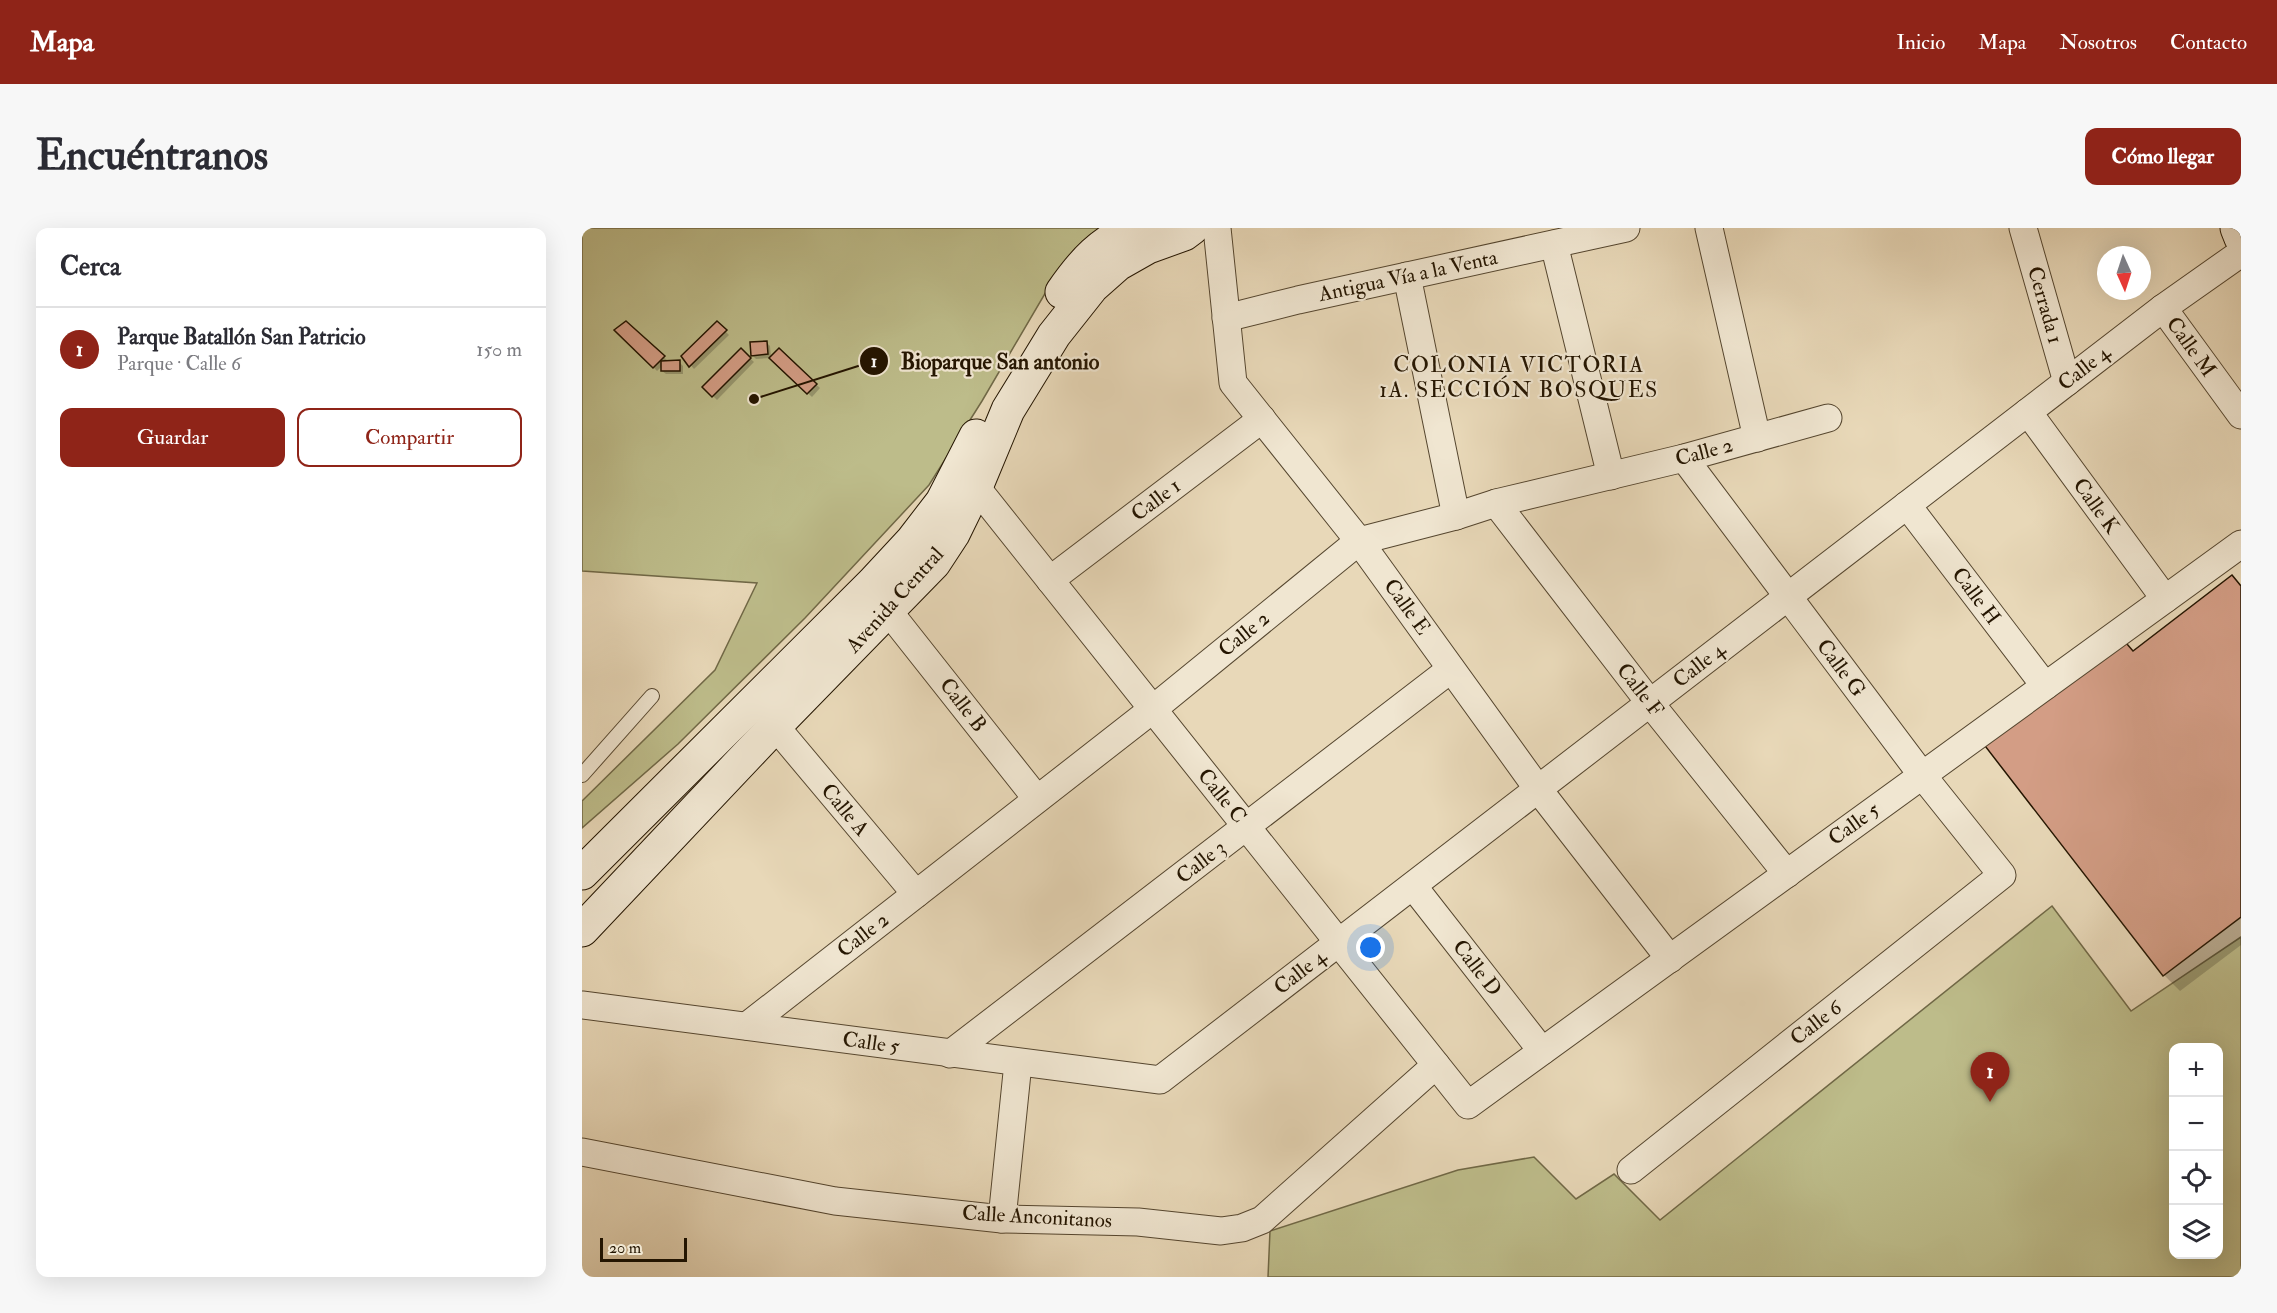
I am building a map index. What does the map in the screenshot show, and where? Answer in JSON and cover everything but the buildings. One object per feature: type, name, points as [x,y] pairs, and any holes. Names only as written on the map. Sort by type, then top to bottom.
[{"type":"street","name":"Avenida Central","points":[[582,873],[873,583],[912,541],[942,502],[1025,344],[1068,284],[1100,248],[1118,234],[1136,228]]},
{"type":"street","name":"Avenida Central","points":[[582,930],[775,726],[889,612],[934,563],[953,534],[976,487],[1008,410],[1053,335],[1092,287],[1118,264],[1148,248],[1184,234],[1192,228]]},
{"type":"street","name":"Calle E","points":[[1217,228],[1233,383],[1359,541],[1538,789],[1670,959]]},
{"type":"street","name":"Antigua Vía a la Venta","points":[[1226,318],[1626,228]]},
{"type":"street","points":[[1709,228],[1756,438]]},
{"type":"street","name":"Cerrada 1","points":[[2023,228],[2067,382]]},
{"type":"street","points":[[2237,228],[2241,238]]},
{"type":"street","points":[[1554,244],[1611,476]]},
{"type":"street","name":"Calle 4","points":[[1160,1080],[2163,308],[2241,253]]},
{"type":"street","points":[[1407,276],[1456,516]]},
{"type":"street","name":"Calle M","points":[[2163,308],[2241,415]]},
{"type":"street","name":"Calle K","points":[[2028,412],[2165,599]]},
{"type":"street","name":"Calle 2","points":[[747,1026],[1152,709],[1359,541],[1456,516],[1496,503],[1684,458],[1828,418]]},
{"type":"street","name":"Calle 1","points":[[1050,580],[1262,419]]},
{"type":"street","name":"Calle G","points":[[1684,458],[1922,775],[2002,875]]},
{"type":"street","name":"Calle C","points":[[976,487],[1468,1105]]},
{"type":"street","name":"Calle F","points":[[1496,503],[1650,703],[1787,874]]},
{"type":"street","name":"Calle H","points":[[1907,505],[2045,687]]},
{"type":"street","name":"Calle 5","points":[[1468,1105],[2241,544]]},
{"type":"street","name":"Calle B","points":[[889,612],[1037,799]]},
{"type":"street","name":"Calle 3","points":[[950,1054],[1451,669]]},
{"type":"street","name":"Calle A","points":[[775,726],[916,894]]},
{"type":"street","name":"Calle 6","points":[[1630,1170],[2002,875]]},
{"type":"street","name":"Calle D","points":[[1413,885],[1542,1051]]},
{"type":"street","name":"Calle 5","points":[[582,1005],[1160,1080]]},
{"type":"street","points":[[1002,1219],[1018,1063]]},
{"type":"street","name":"Calle Anconitanos","points":[[582,1152],[835,1201],[1002,1219],[1138,1221],[1221,1231],[1242,1228],[1262,1220],[1436,1065]]},
{"type":"lane","points":[[582,775],[652,696]]},
{"type":"shaded area","points":[[582,228],[1106,228],[1050,285],[982,401],[929,485],[805,618],[678,744],[582,828],[582,801],[715,670],[757,583],[582,571]]},
{"type":"shaded area","points":[[2052,906],[2131,1011],[2241,937],[2241,1277],[1268,1277],[1270,1231],[1458,1170],[1534,1157],[1576,1199],[1614,1174],[1660,1220]]},
{"type":"place","name":"Bioparque San antonio","points":[[754,399]]},
{"type":"place","name":"Parque Batallón San Patricio","points":[[1990,1102]]},
{"type":"district","name":"COLONIA VICTORIA 1A. SECCIÓN BOSQUES","points":[[1519,378]]}]
